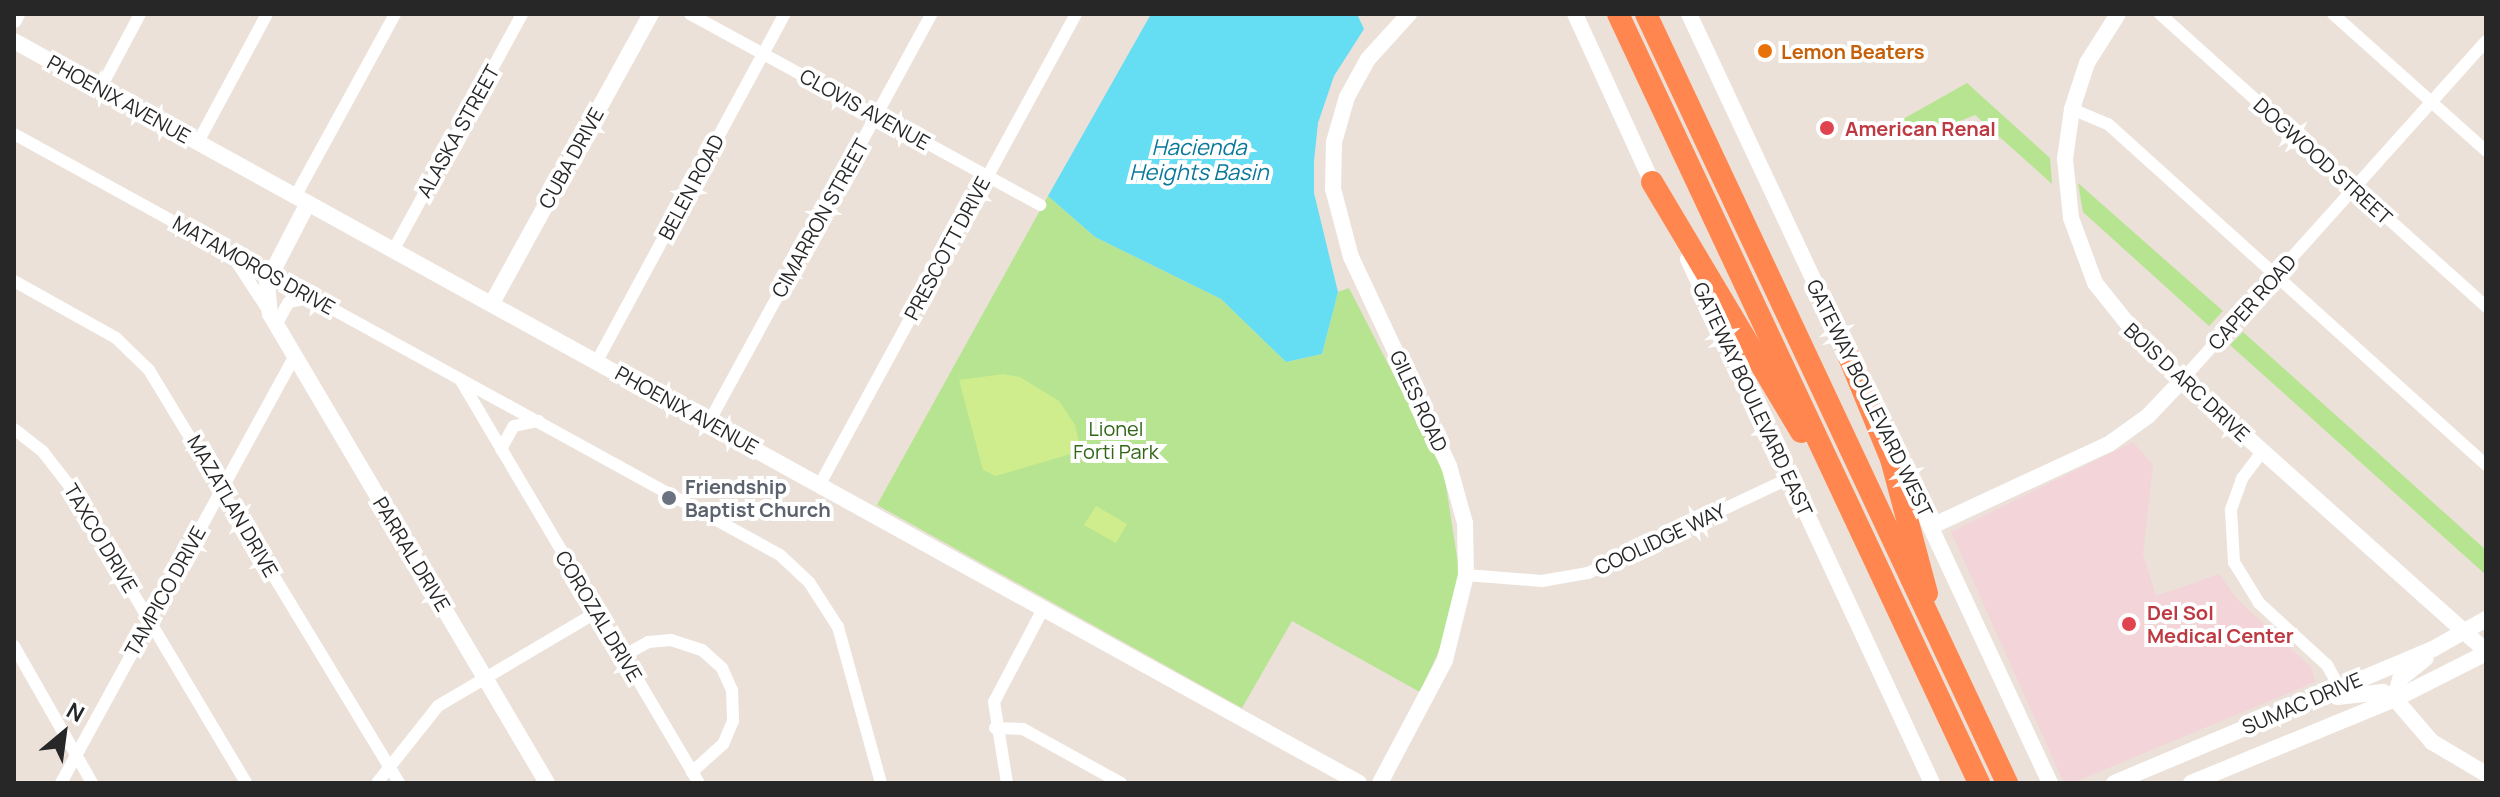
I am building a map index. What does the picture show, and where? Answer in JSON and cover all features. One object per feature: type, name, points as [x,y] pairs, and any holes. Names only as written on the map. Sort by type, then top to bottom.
[{"type":"highway","points":[[1618,14],[1978,781]]},
{"type":"highway","points":[[1646,14],[2003,775]]},
{"type":"highway","points":[[1652,182],[1860,535]]},
{"type":"highway","points":[[1849,357],[1891,459],[1945,655]]},
{"type":"street","points":[[14,20],[17,14]]},
{"type":"street","points":[[100,89],[140,14]]},
{"type":"street","points":[[198,142],[267,14]]},
{"type":"street","points":[[269,276],[302,199],[395,14]]},
{"type":"street","name":"ALASKA STREET","points":[[394,249],[522,14]]},
{"type":"street","name":"CUBA DRIVE","points":[[492,303],[651,14]]},
{"type":"street","name":"CLOVIS AVENUE","points":[[690,14],[1040,205]]},
{"type":"street","name":"BELEN ROAD","points":[[597,361],[785,14]]},
{"type":"street","name":"CIMARRON STREET","points":[[709,422],[931,14]]},
{"type":"street","name":"PRESCOTT DRIVE","points":[[820,484],[1076,14]]},
{"type":"street","name":"GILES ROAD","points":[[1380,783],[1445,660],[1462,609],[1466,575],[1465,523],[1449,466],[1351,257],[1333,189],[1334,142],[1347,97],[1368,59],[1409,14]]},
{"type":"street","name":"GILES ROAD","points":[[1396,27],[1420,14]]},
{"type":"street","name":"GATEWAY BOULEVARD EAST","points":[[1575,14],[1932,783]]},
{"type":"street","name":"GATEWAY BOULEVARD WEST","points":[[1689,14],[1849,357],[1932,526],[2047,780]]},
{"type":"street","name":"BOIS D ARC DRIVE","points":[[2118,14],[2087,63],[2072,109],[2065,159],[2082,252],[2117,315],[2182,380],[2486,652]]},
{"type":"street","name":"DOGWOOD STREET","points":[[2160,14],[2486,307]]},
{"type":"street","points":[[2333,14],[2486,151]]},
{"type":"street","name":"PHOENIX AVENUE","points":[[14,41],[1359,783]]},
{"type":"street","name":"CAPER ROAD","points":[[1932,526],[2109,444],[2148,416],[2486,41]]},
{"type":"street","points":[[2072,109],[2108,124],[2486,465]]},
{"type":"street","name":"MATAMOROS DRIVE","points":[[14,134],[269,276],[765,544],[803,575],[828,608],[845,644],[881,783]]},
{"type":"street","name":"PARRAL DRIVE","points":[[230,252],[273,319],[547,783]]},
{"type":"street","name":"PARRAL DRIVE","points":[[269,276],[266,296],[273,319]]},
{"type":"street","name":"MAZATLAN DRIVE","points":[[14,281],[132,352],[159,384],[399,783]]},
{"type":"street","points":[[273,319],[289,302],[316,299]]},
{"type":"street","name":"TAMPICO DRIVE","points":[[61,783],[294,357]]},
{"type":"street","name":"COROZAL DRIVE","points":[[458,376],[595,613],[696,778]]},
{"type":"street","points":[[490,433],[494,397]]},
{"type":"street","points":[[501,449],[514,426],[538,421]]},
{"type":"street","name":"TAXCO DRIVE","points":[[14,429],[57,467],[246,783]]},
{"type":"street","points":[[2262,452],[2242,479],[2231,510],[2234,562],[2259,603],[2327,665],[2339,687]]},
{"type":"street","name":"COOLIDGE WAY","points":[[1466,575],[1525,580],[1588,573],[1790,478]]},
{"type":"street","points":[[1007,783],[995,728],[994,702],[1043,609]]},
{"type":"street","points":[[377,783],[391,770],[438,706],[595,613]]},
{"type":"street","name":"SUMAC DRIVE","points":[[2114,783],[2447,641],[2486,619]]},
{"type":"street","points":[[623,656],[644,644],[671,640],[702,650],[722,668],[732,690],[733,721],[723,744],[696,778]]},
{"type":"street","points":[[2395,699],[2400,679],[2447,641]]},
{"type":"street","points":[[14,646],[92,783]]},
{"type":"street","name":"SUMAC DRIVE","points":[[2191,783],[2395,699],[2486,652]]},
{"type":"street","points":[[2285,710],[2371,690],[2395,699],[2432,742],[2486,774]]},
{"type":"street","points":[[995,728],[1023,729],[1121,783]]},
{"type":"shaded area","name":"Del Sol Medical Center","points":[[2133,442],[2153,465],[2143,554],[2156,596],[2219,574],[2237,599],[2311,667],[2315,682],[2072,783],[2062,779],[1951,532]]},
{"type":"green space","points":[[1967,83],[2050,158],[2052,184],[1975,115],[1935,131],[1907,125],[1903,119]]},
{"type":"green space","points":[[2078,183],[2223,311],[2209,326],[2083,212]]},
{"type":"green space","name":"Lionel Forti Park","points":[[1048,196],[1095,237],[1221,299],[1286,362],[1322,354],[1338,292],[1349,288],[1444,473],[1459,570],[1447,633],[1420,692],[1292,621],[1242,708],[877,505]]},
{"type":"green space","points":[[2243,332],[2486,550],[2486,575],[2230,345]]},
{"type":"green space","points":[[1003,374],[1020,377],[1059,401],[1075,425],[1081,451],[996,476],[983,470],[959,380]]},
{"type":"green space","points":[[1096,506],[1127,524],[1116,543],[1084,525]]},
{"type":"water","name":"Hacienda Heights Basin","points":[[1151,14],[1357,14],[1364,29],[1334,76],[1318,123],[1314,161],[1314,193],[1338,292],[1322,354],[1286,362],[1221,299],[1095,237],[1048,196]]},
{"type":"place","name":"Lemon Beaters","points":[[1765,51]]},
{"type":"place","name":"American Renal","points":[[1827,128]]},
{"type":"place","name":"Friendship Baptist Church","points":[[669,498]]},
{"type":"place","name":"Del Sol Medical Center","points":[[2129,624]]}]
